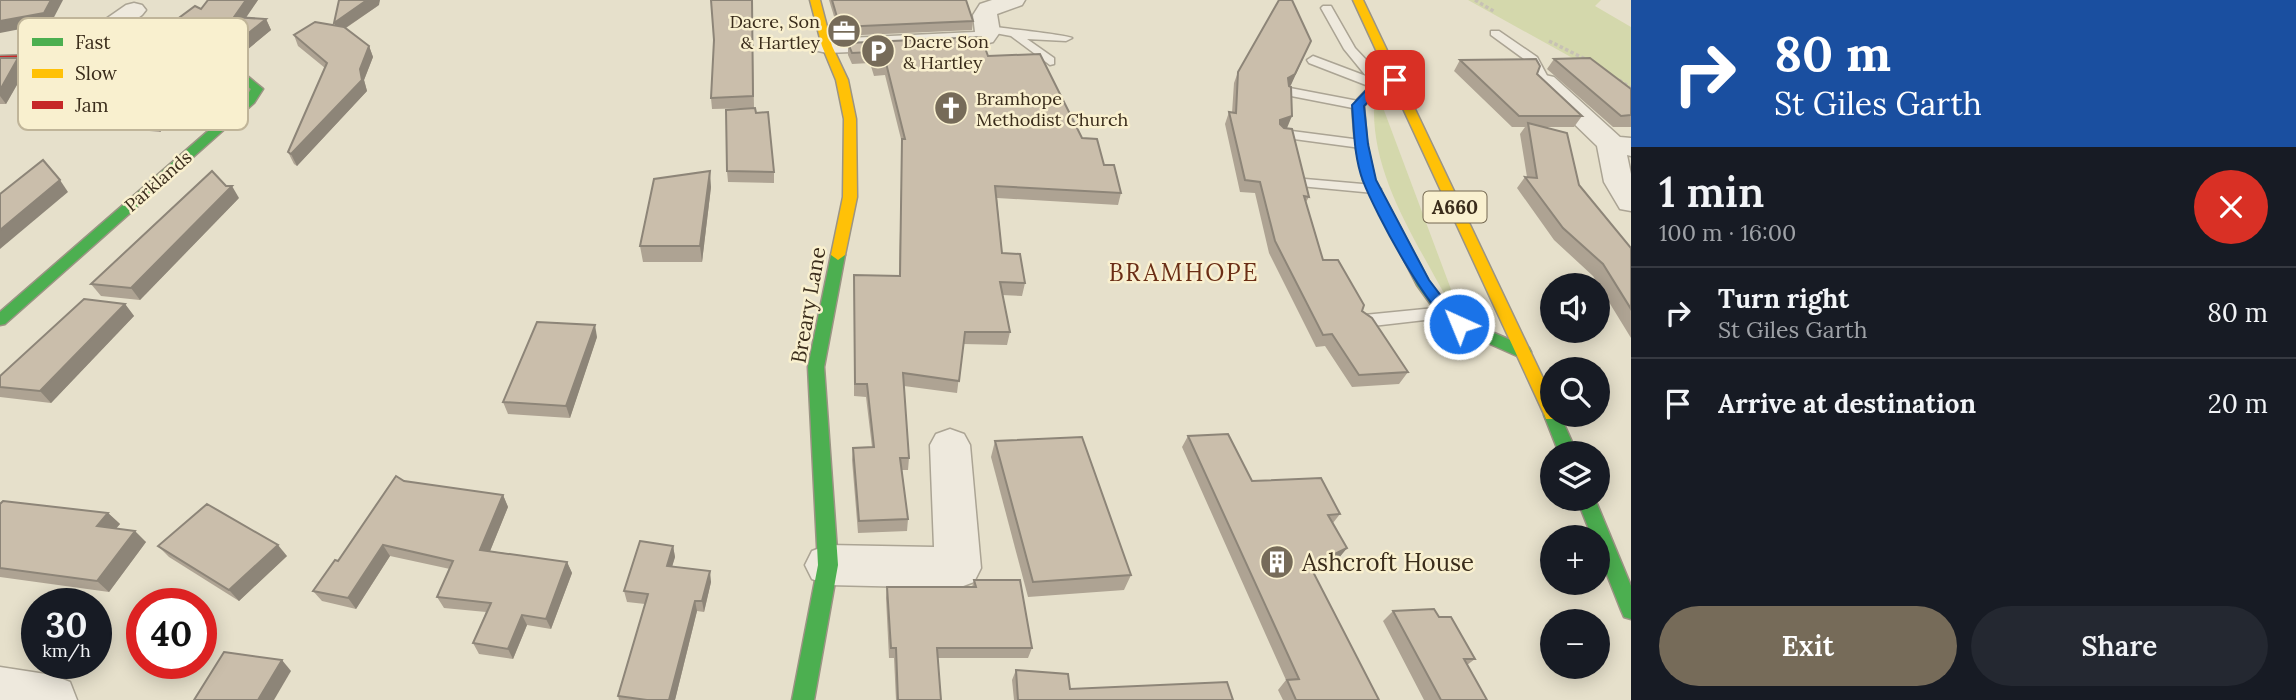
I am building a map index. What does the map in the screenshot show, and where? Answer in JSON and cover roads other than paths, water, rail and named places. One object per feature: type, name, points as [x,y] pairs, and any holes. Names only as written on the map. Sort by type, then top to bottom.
[{"type":"main road","name":"Breary Lane","points":[[803,700],[828,565],[816,367],[850,197],[850,119],[842,80],[827,46],[816,0]]},
{"type":"main road","name":"A660","points":[[1359,0],[1385,83],[1540,387]]},
{"type":"main road","name":"Parklands","points":[[0,59],[18,59]]},
{"type":"main road","name":"Parklands","points":[[248,79],[257,89],[248,100]]},
{"type":"main road","points":[[1385,83],[1358,105],[1361,144],[1374,190],[1422,282],[1446,313],[1459,324],[1524,352]]},
{"type":"main road","name":"Parklands","points":[[0,320],[216,130]]},
{"type":"main road","points":[[1591,511],[1631,610]]},
{"type":"street","points":[[827,46],[972,40],[1000,32],[985,15],[988,9],[1014,0]]},
{"type":"street","points":[[123,18],[134,10]]},
{"type":"street","points":[[1545,83],[1621,145],[1613,169],[1624,195],[1631,202]]},
{"type":"street","points":[[828,565],[958,568],[950,445]]},
{"type":"street","points":[[0,692],[52,700]]},
{"type":"lane","points":[[1327,8],[1334,25],[1370,76],[1385,83]]},
{"type":"lane","points":[[1000,32],[1040,38],[1066,38]]},
{"type":"lane","points":[[1000,32],[1050,61]]},
{"type":"lane","points":[[1495,33],[1533,60],[1545,83]]},
{"type":"lane","points":[[1313,60],[1385,83]]},
{"type":"lane","points":[[1290,92],[1358,105]]},
{"type":"lane","points":[[1284,134],[1361,144]]},
{"type":"lane","points":[[1305,183],[1374,190]]},
{"type":"lane","points":[[1364,321],[1446,313]]},
{"type":"place","name":"Dacre, Son & Hartley","points":[[844,31]]},
{"type":"place","name":"Dacre Son & Hartley","points":[[878,51]]},
{"type":"place","name":"Bramhope Methodist Church","points":[[951,108]]},
{"type":"place","name":"Ashcroft House","points":[[1277,562]]},
{"type":"district","name":"BRAMHOPE","points":[[1184,272]]}]
